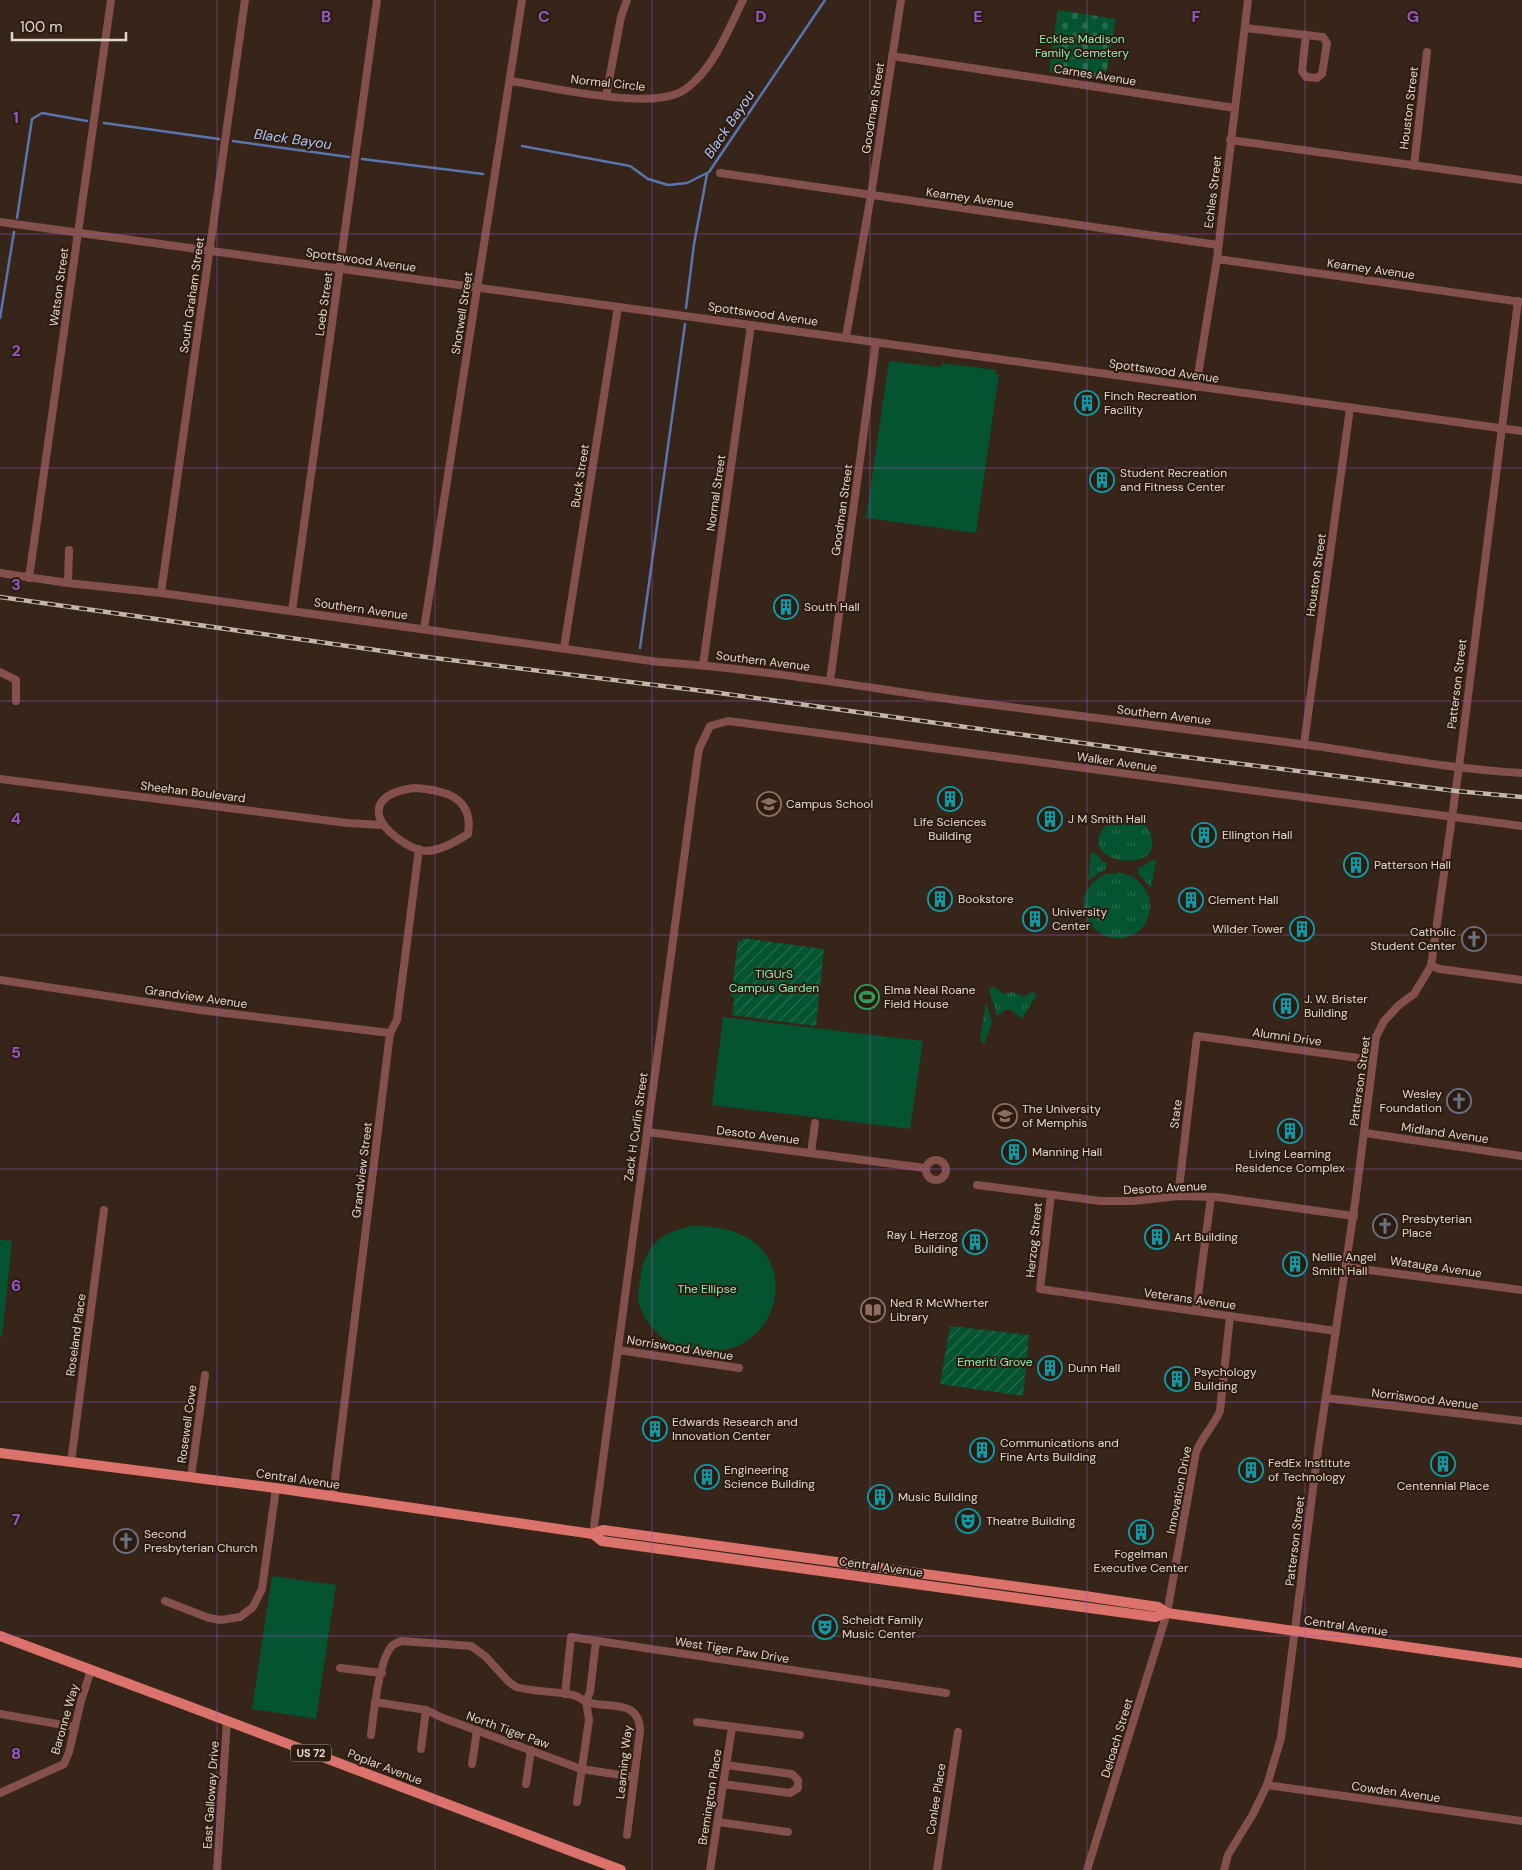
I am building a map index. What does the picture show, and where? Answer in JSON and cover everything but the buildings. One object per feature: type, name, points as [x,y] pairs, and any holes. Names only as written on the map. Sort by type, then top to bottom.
[{"type":"main road","name":"Central Avenue","points":[[0,1453],[276,1488],[593,1534],[603,1530],[1085,1596],[1158,1607],[1167,1613],[1522,1663]]},
{"type":"main road","name":"Poplar Avenue","points":[[0,1636],[621,1870]]},
{"type":"street","name":"Watson Street","points":[[29,578],[111,0]]},
{"type":"street","name":"South Graham Street","points":[[161,593],[245,0]]},
{"type":"street","name":"Loeb Street","points":[[292,612],[377,0]]},
{"type":"street","name":"Shotwell Street","points":[[424,629],[522,0]]},
{"type":"street","points":[[606,96],[621,17],[627,0]]},
{"type":"street","name":"Normal Circle","points":[[510,81],[606,96],[652,99],[676,94],[694,82],[714,58],[743,0]]},
{"type":"street","name":"Goodman Street","points":[[846,337],[871,195],[901,0]]},
{"type":"street","name":"Echles Street","points":[[1196,387],[1217,259],[1248,0]]},
{"type":"street","points":[[1245,28],[1306,35],[1323,38],[1327,43],[1322,74],[1317,78],[1306,77],[1302,71],[1306,35]]},
{"type":"street","name":"Houston Street","points":[[1414,166],[1427,52]]},
{"type":"street","name":"Carnes Avenue","points":[[892,56],[1235,108]]},
{"type":"street","points":[[1230,140],[1522,180]]},
{"type":"street","name":"Kearney Avenue","points":[[720,173],[1218,244]]},
{"type":"street","name":"Spottswood Avenue","points":[[0,222],[846,337],[1196,387],[1522,430]]},
{"type":"street","name":"Kearney Avenue","points":[[1217,259],[1520,302]]},
{"type":"street","name":"Patterson Street","points":[[1224,1870],[1228,1855],[1253,1814],[1267,1784],[1280,1738],[1326,1398],[1354,1216],[1376,1037],[1384,1021],[1399,1005],[1414,994],[1431,966],[1459,767],[1501,428],[1520,302]]},
{"type":"street","name":"Buck Street","points":[[564,648],[618,307]]},
{"type":"street","name":"Normal Street","points":[[703,664],[751,325]]},
{"type":"street","name":"Goodman Street","points":[[830,681],[876,342]]},
{"type":"street","name":"Houston Street","points":[[1304,744],[1350,408]]},
{"type":"street","points":[[68,583],[69,550]]},
{"type":"street","name":"Southern Avenue","points":[[0,574],[161,593],[659,662],[703,664],[970,702],[1304,744],[1459,767],[1522,773]]},
{"type":"street","points":[[0,672],[16,680],[16,701]]},
{"type":"street","name":"Walker Avenue","points":[[710,726],[728,721],[1522,826]]},
{"type":"street","name":"Zack H Curlin Street","points":[[593,1534],[698,755],[710,726]]},
{"type":"street","name":"Sheehan Boulevard","points":[[0,779],[383,826]]},
{"type":"street","points":[[414,788],[445,792],[453,796],[464,806],[470,822],[468,834],[450,845],[425,851],[409,846],[383,826],[379,818],[379,809],[382,802],[394,792],[414,788]]},
{"type":"street","name":"Grandview Street","points":[[333,1496],[390,1033],[397,1020],[419,849]]},
{"type":"street","points":[[1431,966],[1440,969],[1522,980]]},
{"type":"street","name":"Grandview Avenue","points":[[0,980],[200,1010],[390,1033]]},
{"type":"street","name":"Alumni Drive","points":[[1197,1036],[1373,1060]]},
{"type":"street","name":"State","points":[[1178,1196],[1197,1036]]},
{"type":"street","points":[[811,1153],[815,1123]]},
{"type":"street","name":"Desoto Avenue","points":[[647,1132],[925,1168]]},
{"type":"street","name":"Midland Avenue","points":[[1364,1133],[1522,1156]]},
{"type":"street","name":"Desoto Avenue","points":[[978,1185],[1101,1201],[1134,1201],[1178,1196],[1211,1197],[1354,1216]]},
{"type":"street","name":"Herzog Street","points":[[1040,1289],[1051,1194]]},
{"type":"street","points":[[1196,1310],[1211,1197]]},
{"type":"street","name":"Roseland Place","points":[[71,1462],[104,1210]]},
{"type":"street","name":"Watauga Avenue","points":[[1346,1267],[1522,1290]]},
{"type":"street","name":"Veterans Avenue","points":[[1040,1289],[1336,1331]]},
{"type":"street","name":"Innovation Drive","points":[[1167,1613],[1196,1452],[1202,1438],[1215,1424],[1220,1411],[1230,1316]]},
{"type":"street","name":"Norriswood Avenue","points":[[618,1350],[739,1368]]},
{"type":"street","name":"Rosewell Cove","points":[[191,1477],[205,1375]]},
{"type":"street","name":"Norriswood Avenue","points":[[1326,1398],[1522,1421]]},
{"type":"street","points":[[165,1601],[209,1618],[221,1620],[240,1617],[253,1607],[262,1589],[276,1488]]},
{"type":"street","name":"Deloach Street","points":[[1088,1870],[1167,1613]]},
{"type":"street","name":"West Tiger Paw Drive","points":[[565,1694],[571,1637],[946,1693]]},
{"type":"street","name":"Learning Way","points":[[382,1673],[388,1652],[395,1643],[400,1641],[471,1646],[486,1656],[512,1685],[519,1688],[565,1694],[579,1697],[586,1702],[627,1708],[636,1715],[640,1724],[627,1835]]},
{"type":"street","points":[[577,1802],[589,1720],[586,1702],[590,1692],[596,1641]]},
{"type":"street","points":[[340,1668],[382,1673],[375,1702],[371,1735]]},
{"type":"street","name":"Baronne Way","points":[[0,1793],[64,1764],[91,1670]]},
{"type":"street","name":"North Tiger Paw","points":[[375,1702],[426,1710],[581,1769],[634,1777]]},
{"type":"street","points":[[421,1748],[426,1710]]},
{"type":"street","points":[[0,1714],[75,1727]]},
{"type":"street","name":"East Galloway Drive","points":[[217,1870],[227,1721]]},
{"type":"street","points":[[697,1722],[800,1735]]},
{"type":"street","name":"Bremington Place","points":[[710,1870],[732,1727]]},
{"type":"street","points":[[472,1764],[477,1730]]},
{"type":"street","name":"Conlee Place","points":[[937,1870],[958,1732]]},
{"type":"street","points":[[526,1784],[531,1750]]},
{"type":"street","points":[[723,1784],[790,1793],[799,1784],[792,1774],[726,1766]]},
{"type":"street","name":"Cowden Avenue","points":[[1267,1784],[1522,1821]]},
{"type":"street","points":[[718,1822],[788,1832]]},
{"type":"green space","name":"Eckles Madison Family Cemetery","points":[[1058,10],[1116,19],[1105,80],[1049,72]]},
{"type":"green space","points":[[889,361],[941,367],[942,363],[996,370],[995,374],[999,374],[976,533],[866,518]]},
{"type":"green space","points":[[1119,814],[1125,821],[1134,821],[1139,816],[1152,838],[1150,852],[1139,859],[1123,860],[1108,856],[1099,846],[1101,832]]},
{"type":"green space","points":[[1091,852],[1095,853],[1101,861],[1107,863],[1106,869],[1088,880]]},
{"type":"green space","points":[[1153,860],[1156,862],[1151,888],[1138,873],[1138,867],[1144,866]]},
{"type":"green space","points":[[1117,872],[1130,875],[1136,879],[1146,890],[1150,903],[1148,917],[1143,927],[1133,935],[1123,938],[1112,938],[1102,934],[1087,919],[1084,910],[1084,899],[1088,889],[1103,875],[1108,873],[1116,874]]},
{"type":"green space","name":"TIGUrS Campus Garden","points":[[742,938],[824,949],[816,1026],[732,1015],[734,997],[731,996],[738,941],[742,941]]},
{"type":"green space","points":[[991,987],[996,988],[1003,994],[1012,992],[1024,997],[1032,992],[1036,993],[1036,996],[1022,1019],[1011,1010],[1005,1010],[997,1016],[989,990]]},
{"type":"green space","points":[[986,1001],[992,1023],[984,1044],[980,1040]]},
{"type":"green space","points":[[723,1017],[923,1041],[910,1129],[712,1105]]},
{"type":"green space","name":"The Ellipse","points":[[692,1226],[718,1228],[744,1236],[760,1247],[770,1261],[775,1278],[775,1295],[771,1312],[762,1327],[749,1340],[732,1348],[709,1351],[679,1347],[672,1344],[658,1334],[646,1320],[639,1304],[638,1294],[642,1270],[649,1251],[670,1233]]},
{"type":"green space","points":[[0,1240],[12,1241],[2,1337],[0,1336]]},
{"type":"green space","name":"Emeriti Grove","points":[[950,1326],[1029,1335],[1023,1396],[940,1384]]},
{"type":"green space","points":[[272,1576],[336,1585],[316,1719],[252,1709]]},
{"type":"waterway","name":"Black Bayou","points":[[522,146],[630,166],[648,179],[668,185],[687,183],[709,172],[825,0]]},
{"type":"waterway","name":"Black Bayou","points":[[17,218],[32,119],[42,113],[87,121]]},
{"type":"waterway","name":"Black Bayou","points":[[104,123],[219,139]]},
{"type":"waterway","name":"Black Bayou","points":[[233,141],[349,157]]},
{"type":"waterway","name":"Black Bayou","points":[[362,159],[483,174]]},
{"type":"waterway","points":[[686,308],[694,244],[707,174]]},
{"type":"waterway","name":"Black Bayou","points":[[0,318],[14,232]]},
{"type":"waterway","points":[[640,648],[685,324]]},
{"type":"railway","points":[[0,597],[418,656],[712,692],[1162,754],[1456,791],[1522,797]]},
{"type":"place","name":"Finch Recreation Facility","points":[[1087,403]]},
{"type":"place","name":"Student Recreation and Fitness Center","points":[[1102,480]]},
{"type":"place","name":"South Hall","points":[[786,607]]},
{"type":"place","name":"Life Sciences Building","points":[[950,799]]},
{"type":"place","name":"Campus School","points":[[769,804]]},
{"type":"place","name":"J M Smith Hall","points":[[1050,819]]},
{"type":"place","name":"Ellington Hall","points":[[1204,835]]},
{"type":"place","name":"Patterson Hall","points":[[1356,865]]},
{"type":"place","name":"Bookstore","points":[[940,899]]},
{"type":"place","name":"Clement Hall","points":[[1191,900]]},
{"type":"place","name":"University Center","points":[[1035,919]]},
{"type":"place","name":"Wilder Tower","points":[[1302,929]]},
{"type":"place","name":"Catholic Student Center","points":[[1474,939]]},
{"type":"place","name":"Elma Neal Roane Field House","points":[[867,997]]},
{"type":"place","name":"J. W. Brister Building","points":[[1286,1006]]},
{"type":"place","name":"Wesley Foundation","points":[[1459,1101]]},
{"type":"place","name":"The University of Memphis","points":[[1005,1116]]},
{"type":"place","name":"Living Learning Residence Complex","points":[[1290,1131]]},
{"type":"place","name":"Manning Hall","points":[[1014,1152]]},
{"type":"place","name":"Presbyterian Place","points":[[1385,1226]]},
{"type":"place","name":"Art Building","points":[[1157,1237]]},
{"type":"place","name":"Ray L Herzog Building","points":[[975,1242]]},
{"type":"place","name":"Nellie Angel Smith Hall","points":[[1295,1264]]},
{"type":"place","name":"Ned R McWherter Library","points":[[873,1310]]},
{"type":"place","name":"Dunn Hall","points":[[1050,1368]]},
{"type":"place","name":"Psychology Building","points":[[1177,1379]]},
{"type":"place","name":"Edwards Research and Innovation Center","points":[[655,1429]]},
{"type":"place","name":"Communications and Fine Arts Building","points":[[982,1450]]},
{"type":"place","name":"Centennial Place","points":[[1443,1464]]},
{"type":"place","name":"FedEx Institute of Technology","points":[[1251,1470]]},
{"type":"place","name":"Engineering Science Building","points":[[707,1477]]},
{"type":"place","name":"Music Building","points":[[880,1497]]},
{"type":"place","name":"Theatre Building","points":[[968,1521]]},
{"type":"place","name":"Fogelman Executive Center","points":[[1141,1532]]},
{"type":"place","name":"Second Presbyterian Church","points":[[126,1541]]},
{"type":"place","name":"Scheidt Family Music Center","points":[[825,1627]]}]
